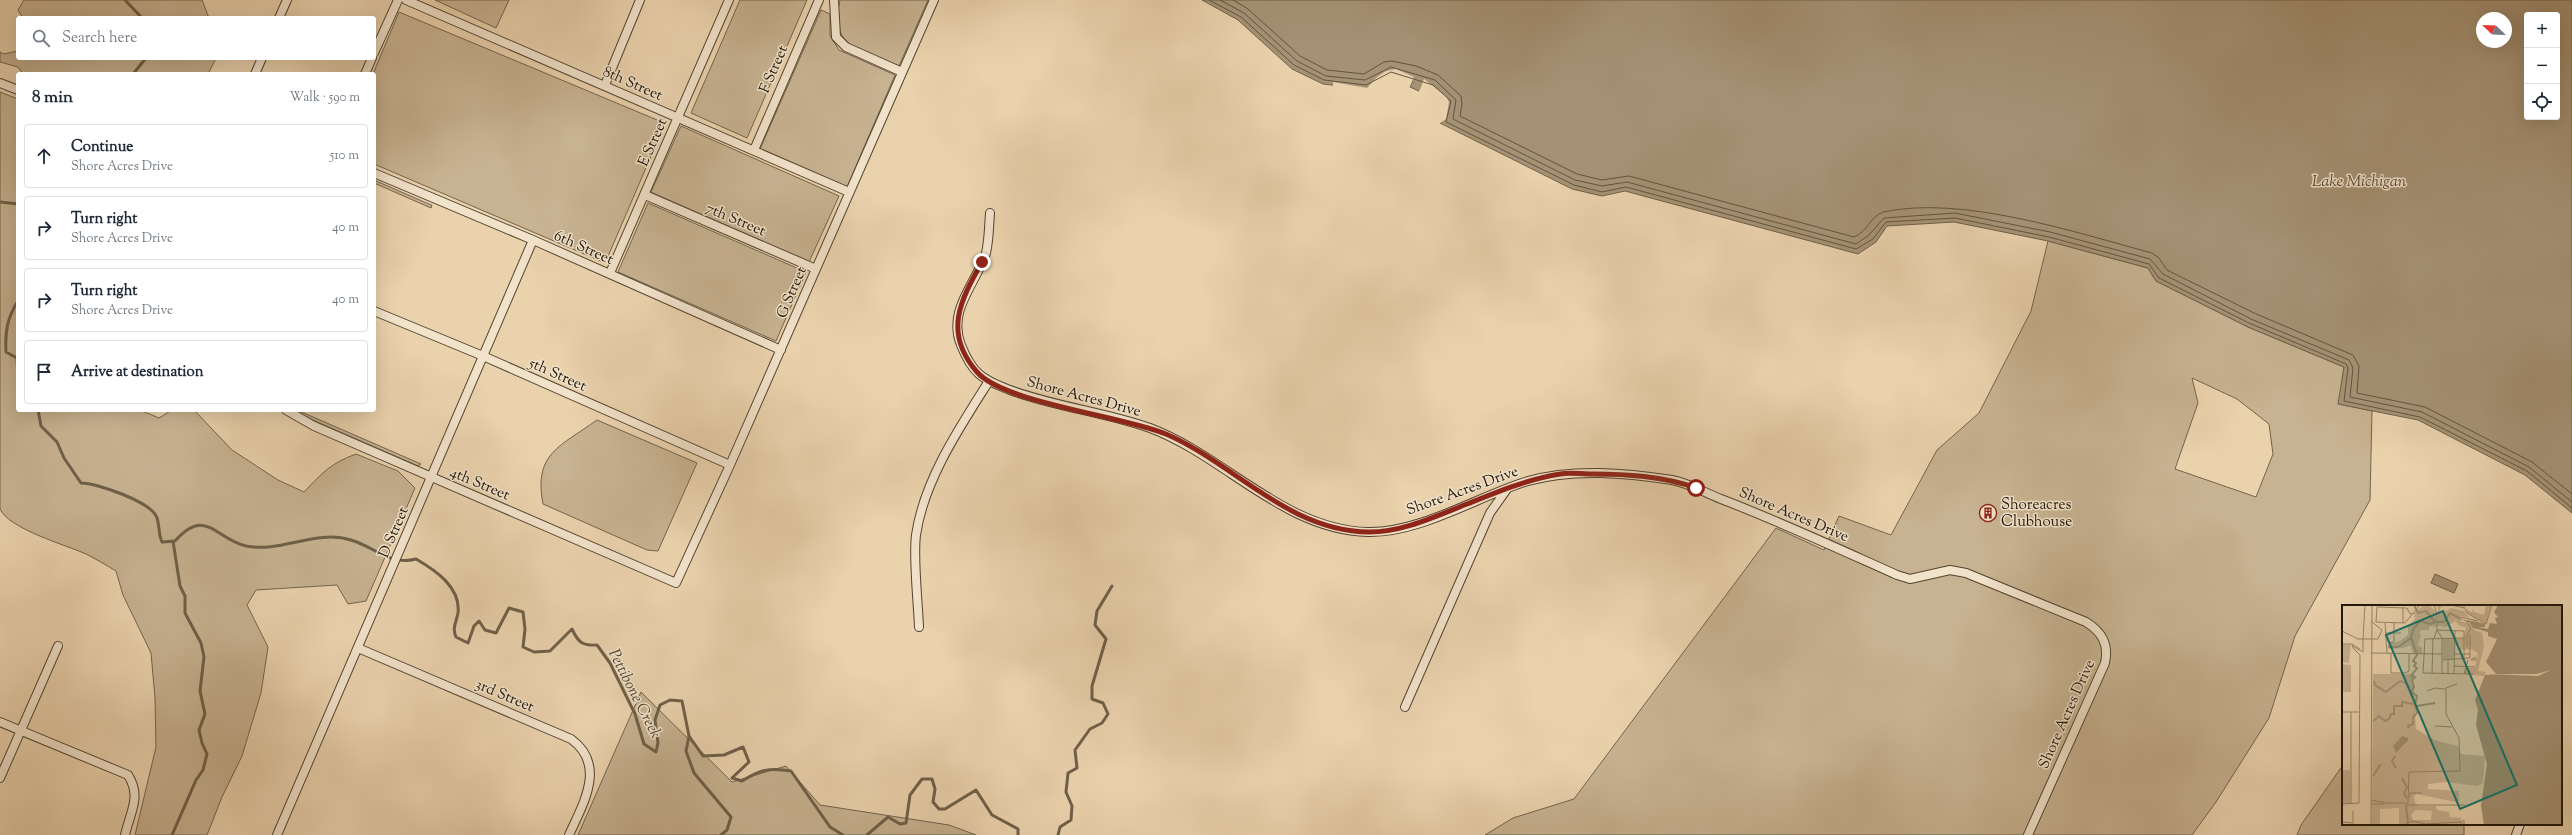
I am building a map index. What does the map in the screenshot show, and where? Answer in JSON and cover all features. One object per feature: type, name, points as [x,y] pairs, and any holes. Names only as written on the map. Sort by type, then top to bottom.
[{"type":"street","points":[[280,16],[287,0]]},
{"type":"street","points":[[376,49],[398,0]]},
{"type":"street","name":"8th Street","points":[[406,0],[849,192]]},
{"type":"street","points":[[605,85],[640,0]]},
{"type":"street","name":"E Street","points":[[610,273],[729,0]]},
{"type":"street","name":"F Street","points":[[754,150],[819,0]]},
{"type":"street","points":[[834,0],[836,37],[846,47],[902,72]]},
{"type":"street","name":"G Street","points":[[664,578],[676,583],[781,350],[934,0]]},
{"type":"street","points":[[256,72],[261,60]]},
{"type":"street","points":[[366,72],[371,60]]},
{"type":"street","points":[[4,84],[16,89]]},
{"type":"street","name":"6th Street","points":[[376,175],[610,273],[781,350]]},
{"type":"street","name":"7th Street","points":[[644,195],[816,269]]},
{"type":"street","name":"Shore Acres Drive","points":[[990,213],[987,249],[966,292],[957,323],[959,341],[966,358],[979,374],[989,380],[1029,397],[1144,426],[1168,435],[1283,506],[1331,526],[1369,532],[1400,528],[1507,489],[1562,473],[1618,474],[1674,480],[1756,513],[1897,575],[1910,579],[1950,570],[1966,573],[2086,622],[2101,633],[2107,652],[2105,663],[2028,835]]},
{"type":"street","name":"D Street","points":[[277,835],[533,240]]},
{"type":"street","name":"5th Street","points":[[376,312],[483,356],[730,465]]},
{"type":"street","points":[[919,627],[916,537],[920,514],[936,474],[961,427],[989,380]]},
{"type":"street","name":"4th Street","points":[[290,412],[314,426],[664,578]]},
{"type":"street","points":[[1404,707],[1490,514],[1507,489]]},
{"type":"street","points":[[0,778],[58,646]]},
{"type":"street","name":"3rd Street","points":[[358,648],[572,739],[582,747],[590,765],[589,785],[582,806],[569,835]]},
{"type":"street","points":[[0,722],[128,775],[135,787],[134,803],[125,835]]},
{"type":"street","points":[[2516,835],[2520,825]]},
{"type":"shaded area","points":[[24,0],[202,0],[208,16],[22,16],[18,10]]},
{"type":"shaded area","points":[[435,0],[509,0],[496,28]]},
{"type":"shaded area","points":[[740,0],[807,0],[747,138],[691,113]]},
{"type":"shaded area","points":[[840,0],[928,0],[899,66],[861,51],[852,46],[844,38],[839,29],[838,16]]},
{"type":"shaded area","points":[[821,10],[830,14],[830,36],[839,50],[895,75],[847,187],[760,149]]},
{"type":"shaded area","points":[[399,12],[662,122],[664,126],[606,261],[603,262],[376,165],[376,72],[374,72]]},
{"type":"shaded area","points":[[16,51],[16,60],[215,60],[209,72],[22,72],[18,67],[0,62],[0,52],[4,54]]},
{"type":"shaded area","points":[[0,92],[16,98],[16,412],[145,412],[159,418],[169,412],[196,412],[232,450],[278,480],[304,492],[327,469],[347,457],[356,454],[398,471],[415,488],[366,601],[348,604],[337,585],[256,590],[247,605],[268,647],[261,693],[242,756],[222,797],[207,835],[135,835],[156,747],[155,698],[151,653],[123,595],[116,571],[86,554],[26,530],[5,516],[0,509]]},
{"type":"shaded area","points":[[681,126],[839,196],[809,262],[651,192]]},
{"type":"shaded area","points":[[376,181],[432,205],[431,208],[376,184]]},
{"type":"shaded area","points":[[648,203],[806,272],[776,341],[618,272]]},
{"type":"shaded area","points":[[2048,241],[2148,268],[2156,281],[2248,327],[2344,367],[2339,404],[2372,411],[2370,500],[2295,636],[2269,718],[2216,802],[2192,835],[1485,835],[1513,818],[1574,799],[1776,528],[1824,550],[1839,516],[1891,535],[1937,450],[1979,413],[2031,311]],"holes":[[[2192,378],[2237,399],[2269,424],[2273,454],[2256,497],[2175,469],[2198,403]]]},
{"type":"shaded area","points":[[295,412],[302,412],[421,464],[418,466]]},
{"type":"shaded area","points":[[597,420],[697,463],[658,551],[647,550],[543,504],[541,487],[542,473],[546,462],[561,445]]},
{"type":"shaded area","points":[[641,692],[732,782],[786,766],[820,805],[949,825],[976,835],[578,835]]},
{"type":"shaded area","points":[[2342,766],[2342,825],[2464,825],[2464,835],[2297,835],[2301,825]]},
{"type":"water","name":"Lake Michigan","points":[[1202,0],[2572,0],[2572,513],[2525,475],[2418,420],[2338,404],[2344,367],[2248,327],[2156,281],[2148,268],[2048,241],[1954,222],[1887,226],[1876,242],[1858,254],[1625,191],[1602,196],[1572,189],[1440,123],[1447,103],[1432,89],[1422,84],[1419,91],[1410,87],[1413,81],[1390,76],[1367,89],[1323,84],[1292,69],[1238,20]]},
{"type":"water","points":[[2435,574],[2458,584],[2454,593],[2431,583]]},
{"type":"pier","points":[[1396,69],[1414,77],[1409,88],[1410,82],[1391,78],[1367,91],[1333,87],[1333,82],[1367,88],[1377,77],[1386,71]]},
{"type":"pier","points":[[1424,79],[1446,96],[1449,102],[1446,119],[1440,123],[1438,123],[1445,104],[1431,90],[1423,87],[1421,92],[1419,91]]},
{"type":"waterway","name":"Pettibone Creek","points":[[125,0],[140,16]]},
{"type":"waterway","name":"Pettibone Creek","points":[[135,72],[144,60]]},
{"type":"waterway","name":"Pettibone Creek","points":[[0,202],[16,204]]},
{"type":"waterway","name":"Pettibone Creek","points":[[16,304],[11,313],[6,332],[6,352],[16,357]]},
{"type":"waterway","name":"Pettibone Creek","points":[[38,412],[41,426],[57,442],[64,458],[81,483],[99,486],[123,494],[145,506],[153,512],[157,518],[162,542],[175,541],[186,531],[195,526],[203,525],[235,542],[246,546],[272,546],[325,537],[338,537],[360,543],[390,558],[398,560],[416,559],[431,568],[445,580],[455,595],[458,604],[458,613],[454,628],[455,634],[456,637],[468,643],[474,626],[479,621],[485,630],[496,633],[509,608],[523,612],[525,629],[523,647],[534,652],[550,651],[572,629],[576,637],[584,644],[597,645],[610,663],[635,714],[644,744],[656,752],[658,743],[655,720],[660,705],[670,700],[682,701],[689,736],[686,751],[694,773],[731,817],[727,830],[721,835]]},
{"type":"waterway","name":"Pettibone Creek","points":[[172,835],[196,780],[203,770],[207,754],[202,743],[199,730],[205,714],[200,691],[204,657],[201,643],[185,613],[185,596],[180,586],[173,541]]},
{"type":"waterway","name":"Pettibone Creek","points":[[1058,835],[1060,827],[1071,820],[1072,806],[1066,792],[1068,773],[1077,768],[1075,750],[1090,729],[1102,723],[1108,714],[1103,703],[1092,699],[1092,686],[1106,639],[1095,625],[1097,611],[1112,586]]},
{"type":"waterway","name":"Pettibone Creek","points":[[689,736],[703,756],[724,755],[743,747],[749,762],[732,778],[742,781],[765,770],[777,769],[791,771],[830,827],[843,835]]},
{"type":"waterway","name":"Pettibone Creek","points":[[867,835],[888,817],[900,824],[906,823],[910,795],[922,779],[932,779],[935,789],[933,802],[939,809],[945,809],[976,790],[992,815],[1018,829],[1018,835]]},
{"type":"place","name":"Shoreacres Clubhouse","points":[[1988,513]]},
{"type":"route","points":[[982,262],[966,292],[960,308],[957,323],[959,341],[966,358],[979,374],[994,384],[1029,397],[1144,426],[1168,435],[1196,451],[1260,494],[1283,506],[1331,526],[1369,532],[1400,528],[1420,522],[1529,481],[1562,473],[1618,474],[1674,480],[1696,488]]}]
